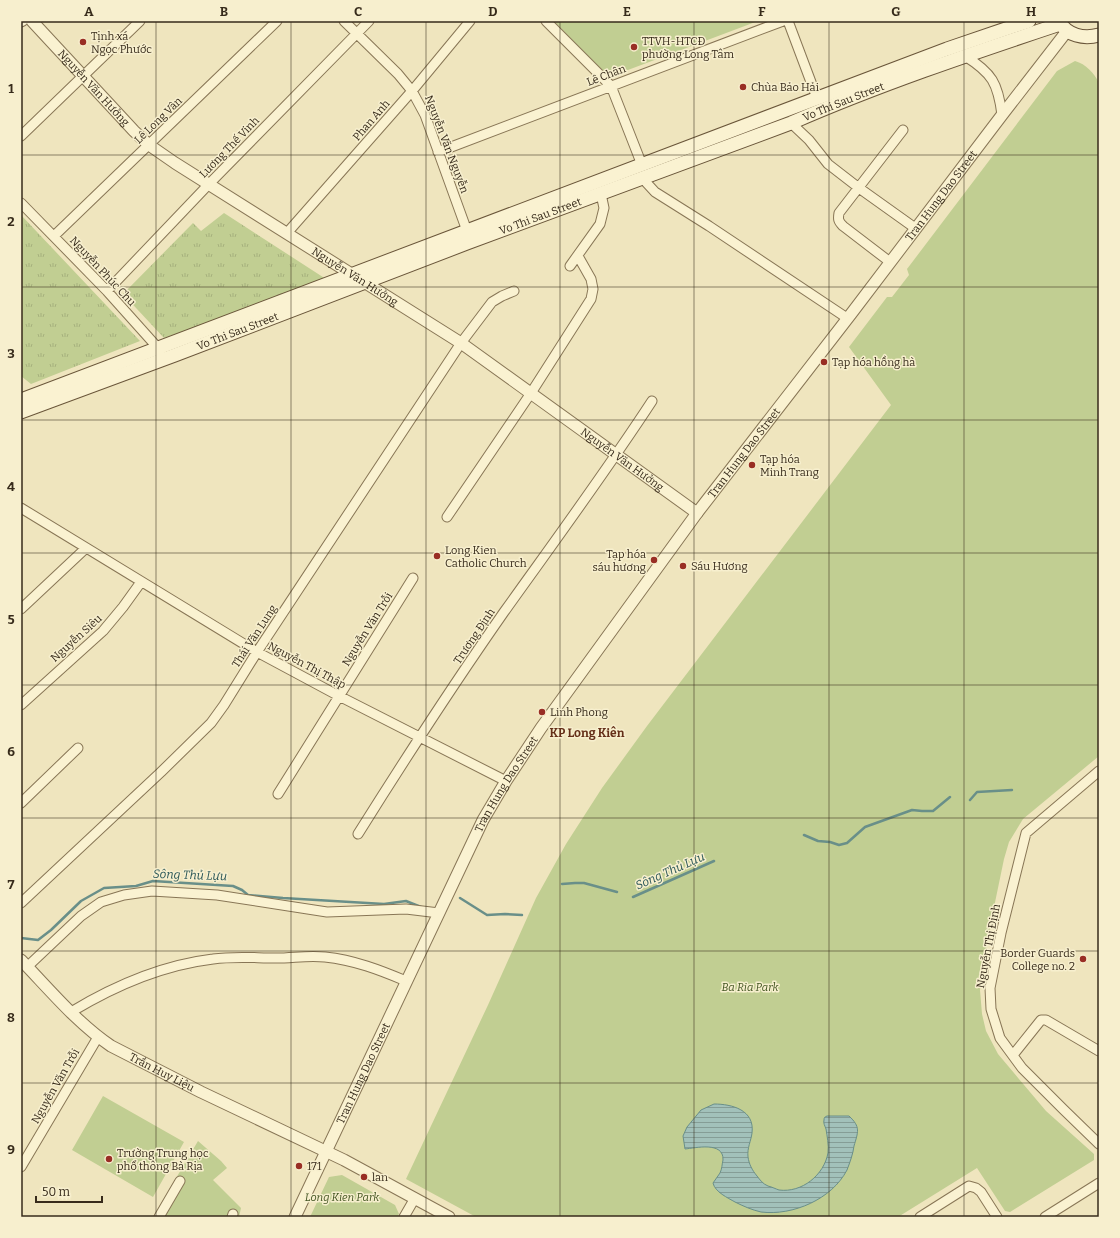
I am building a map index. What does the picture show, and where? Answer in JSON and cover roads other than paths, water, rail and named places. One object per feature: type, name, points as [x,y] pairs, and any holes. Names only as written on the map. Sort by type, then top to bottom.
[{"type":"main road","name":"Vo Thi Sau Street","points":[[21,412],[351,274],[947,49],[1029,21]]},
{"type":"main road","name":"Vo Thi Sau Street","points":[[21,400],[160,354],[364,282],[644,179],[965,56],[1062,25]]},
{"type":"main road","points":[[1062,25],[1078,36],[1091,37],[1099,35]]},
{"type":"street","name":"Nguyễn Văn Hưởng","points":[[32,21],[134,131],[149,145],[461,343],[697,513]]},
{"type":"street","points":[[21,136],[140,21]]},
{"type":"street","name":"Lê Long Vân","points":[[54,236],[277,21]]},
{"type":"street","name":"Nguyễn Văn Nguyễn","points":[[344,21],[398,74],[412,91],[425,115],[467,231]]},
{"type":"street","name":"Lương Thế Vinh","points":[[107,291],[209,184],[370,21]]},
{"type":"street","name":"Phan Anh","points":[[287,233],[412,91],[470,21]]},
{"type":"street","points":[[546,21],[611,86],[642,165]]},
{"type":"street","name":"Lê Chân","points":[[438,152],[783,21]]},
{"type":"street","points":[[788,21],[817,98]]},
{"type":"street","name":"Tran Hung Dao Street","points":[[295,1217],[483,820],[506,781],[541,728],[697,513],[1002,115],[1062,25]]},
{"type":"street","points":[[965,56],[984,69],[991,76],[1000,98],[1002,115]]},
{"type":"street","points":[[790,123],[809,140],[828,164],[915,228]]},
{"type":"street","points":[[890,262],[839,222],[838,218],[840,213],[903,130]]},
{"type":"street","points":[[644,179],[655,192],[709,226],[847,318]]},
{"type":"street","points":[[570,266],[600,224],[604,208],[601,194]]},
{"type":"street","name":"Nguyễn Phúc Chu","points":[[21,203],[107,291],[160,354]]},
{"type":"street","points":[[448,517],[531,393],[591,299],[593,289],[592,279],[578,256]]},
{"type":"street","name":"Thái Văn Lung","points":[[21,903],[162,772],[199,735],[224,706],[257,652],[461,343],[492,302],[514,291]]},
{"type":"street","name":"Trương Định","points":[[358,834],[419,737],[504,612],[617,455],[652,401]]},
{"type":"street","name":"Nguyễn Thị Thập","points":[[21,508],[257,652],[339,696],[506,781]]},
{"type":"street","points":[[21,609],[86,548]]},
{"type":"street","name":"Nguyễn Văn Trỗi","points":[[278,794],[413,578]]},
{"type":"street","name":"Nguyễn Siêu","points":[[21,705],[103,631],[124,607],[141,582]]},
{"type":"street","points":[[21,803],[78,748]]},
{"type":"street","name":"Nguyễn Thị Định","points":[[1099,771],[1026,833],[1001,932],[990,988],[991,1009],[1000,1038],[1028,1073],[1063,1110],[1099,1144]]},
{"type":"street","points":[[24,963],[80,916],[101,902],[124,895],[152,891],[217,895],[327,912],[406,909],[439,913]]},
{"type":"street","points":[[71,1012],[89,1001],[151,974],[177,965],[214,958],[324,957],[357,962],[406,981]]},
{"type":"street","name":"Trần Huy Liệu","points":[[24,963],[71,1012],[98,1037],[111,1046],[201,1092],[326,1152],[449,1217]]},
{"type":"street","points":[[1013,1055],[1041,1020],[1044,1019],[1099,1051]]},
{"type":"street","name":"Nguyễn Văn Trỗi","points":[[21,1167],[98,1037]]},
{"type":"street","points":[[160,1217],[180,1181]]},
{"type":"street","points":[[1045,1217],[1099,1183]]},
{"type":"street","points":[[920,1217],[969,1186],[976,1188],[981,1192],[997,1217]]},
{"type":"street","points":[[404,1217],[415,1198]]},
{"type":"water","points":[[714,1104],[735,1107],[746,1114],[750,1119],[752,1133],[748,1151],[748,1160],[760,1180],[766,1185],[779,1190],[796,1189],[811,1181],[817,1175],[826,1161],[828,1153],[824,1122],[824,1118],[827,1116],[849,1116],[857,1127],[857,1137],[847,1170],[832,1189],[822,1197],[798,1208],[773,1213],[761,1212],[735,1202],[719,1192],[713,1183],[720,1173],[722,1166],[722,1154],[719,1150],[708,1147],[685,1149],[683,1136],[687,1127],[701,1110]]},
{"type":"waterway","name":"Sông Thủ Lựu","points":[[970,800],[977,792],[1012,790]]},
{"type":"waterway","name":"Sông Thủ Lựu","points":[[804,835],[818,841],[830,842],[839,845],[847,843],[865,827],[912,810],[933,811],[950,797]]},
{"type":"waterway","name":"Sông Thủ Lựu","points":[[633,897],[714,861]]},
{"type":"waterway","name":"Sông Thủ Lựu","points":[[21,938],[38,940],[51,930],[81,901],[104,888],[136,886],[153,881],[233,886],[242,890],[248,895],[384,904],[406,901],[421,907]]},
{"type":"waterway","name":"Sông Thủ Lựu","points":[[562,884],[584,883],[617,892]]},
{"type":"waterway","name":"Sông Thủ Lựu","points":[[460,898],[487,915],[522,915]]},
{"type":"place","name":"Tịnh xá Ngọc Phước","points":[[83,42]]},
{"type":"place","name":"TTVH-HTCĐ phường Long Tâm","points":[[634,47]]},
{"type":"place","name":"Chùa Bảo Hải","points":[[743,87]]},
{"type":"place","name":"Tạp hóa hồng hà","points":[[824,362]]},
{"type":"place","name":"Tạp hóa Minh Trang","points":[[752,465]]},
{"type":"place","name":"Long Kien Catholic Church","points":[[437,556]]},
{"type":"place","name":"Tạp hóa sáu hương","points":[[654,560]]},
{"type":"place","name":"Sáu Hương","points":[[683,566]]},
{"type":"place","name":"Linh Phong","points":[[542,712]]},
{"type":"place","name":"Border Guards College no. 2","points":[[1083,959]]},
{"type":"place","name":"Trường Trung học phổ thông Bà Rịa","points":[[109,1159]]},
{"type":"place","name":"171","points":[[299,1166]]},
{"type":"place","name":"lan","points":[[364,1177]]},
{"type":"district","name":"KP Long Kiên","points":[[587,733]]},
{"type":"park label","name":"Ba Ria Park","points":[[750,987]]},
{"type":"park label","name":"Long Kien Park","points":[[342,1197]]}]
